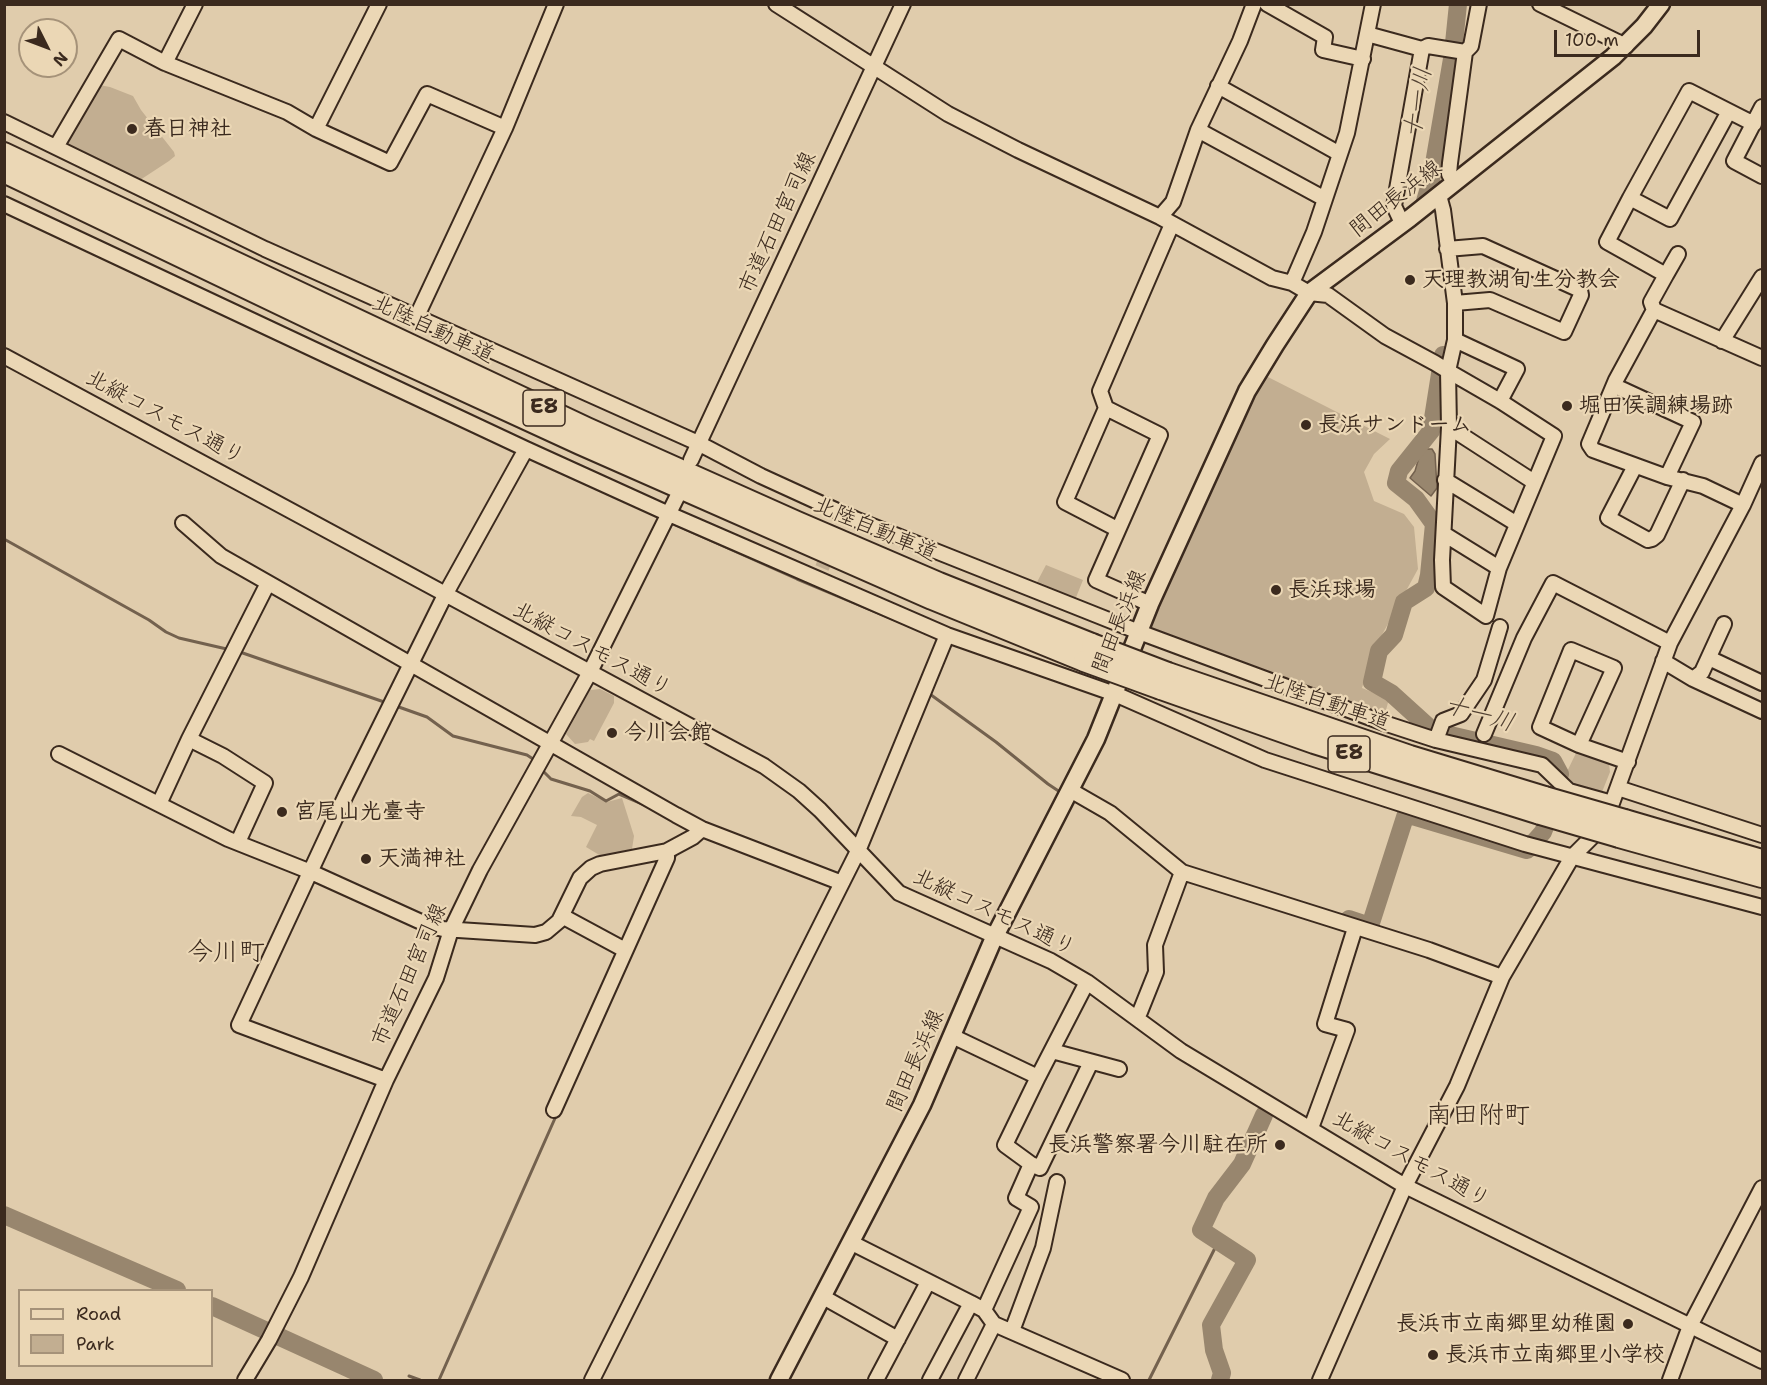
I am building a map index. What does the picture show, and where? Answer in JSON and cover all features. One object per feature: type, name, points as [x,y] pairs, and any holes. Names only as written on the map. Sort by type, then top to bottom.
[{"type":"highway","name":"北陸自動車道","points":[[4,153],[597,433],[928,579],[1088,653]]},
{"type":"highway","name":"北陸自動車道","points":[[4,172],[347,337],[590,449],[910,590],[1164,681],[1400,753],[1543,806],[1622,829],[1762,877]]},
{"type":"highway","name":"北陸自動車道","points":[[1622,829],[1762,860]]},
{"type":"main road","name":"間田長浜線","points":[[779,1380],[922,1105],[995,937],[1096,739],[1150,604],[1247,391],[1309,293],[1439,197],[1626,46],[1661,4]]},
{"type":"street","points":[[165,63],[195,4]]},
{"type":"street","points":[[316,129],[379,4]]},
{"type":"street","points":[[417,316],[505,128],[556,4]]},
{"type":"street","points":[[776,4],[948,114],[1166,221],[1272,278],[1292,283],[1309,293],[1328,295],[1386,336],[1500,401],[1554,436],[1499,568],[1486,616]]},
{"type":"street","name":"市道石田宮司線","points":[[691,460],[903,4]]},
{"type":"street","points":[[1118,529],[1065,502],[1106,408],[1100,391],[1166,221],[1198,130],[1240,41],[1254,4]]},
{"type":"street","points":[[1267,4],[1325,37],[1323,50],[1363,60]]},
{"type":"street","points":[[1292,283],[1314,232],[1347,134],[1373,4]]},
{"type":"street","points":[[1454,183],[1449,174],[1449,163],[1465,52],[1471,46],[1479,4]]},
{"type":"street","points":[[1540,4],[1626,46]]},
{"type":"street","points":[[1367,34],[1422,49],[1428,46],[1465,52]]},
{"type":"street","points":[[56,147],[119,39],[165,63],[287,112],[316,129],[390,163],[427,94],[505,128]]},
{"type":"street","points":[[1406,220],[1394,206],[1422,49]]},
{"type":"street","points":[[1218,86],[1340,154]]},
{"type":"street","points":[[1666,275],[1607,242],[1689,91],[1728,113],[1754,124]]},
{"type":"street","points":[[1762,106],[1734,160],[1762,176]]},
{"type":"street","points":[[1630,198],[1670,219],[1728,113]]},
{"type":"street","points":[[4,122],[265,249],[698,443],[842,520],[1139,632],[1438,735],[1542,765],[1569,791],[1612,803]]},
{"type":"street","points":[[1198,130],[1325,199]]},
{"type":"street","points":[[1439,197],[1443,210],[1455,303],[1455,340],[1448,371],[1449,427],[1445,480],[1443,587],[1500,627],[1524,638]]},
{"type":"street","points":[[4,204],[526,449],[669,514],[820,574],[947,635],[1115,694],[1265,760],[1572,857],[1762,907]]},
{"type":"street","points":[[1447,249],[1483,246],[1580,290],[1581,295],[1564,332],[1490,300],[1455,303]]},
{"type":"street","points":[[1678,254],[1651,302],[1654,310],[1762,358]]},
{"type":"street","points":[[1722,341],[1762,277]]},
{"type":"street","points":[[1654,310],[1616,380],[1589,446],[1593,450],[1635,466],[1703,486],[1743,505]]},
{"type":"street","points":[[1455,340],[1517,369],[1500,401]]},
{"type":"street","name":"北縦コスモス通り","points":[[4,356],[764,766],[820,810],[899,893],[1051,960],[1087,981],[1180,1052],[1405,1186],[1762,1361]]},
{"type":"street","points":[[1615,386],[1693,422],[1667,477]]},
{"type":"street","points":[[1106,408],[1160,435],[1096,580],[1150,604]]},
{"type":"street","points":[[1449,427],[1534,482]]},
{"type":"street","points":[[386,1080],[239,1025],[351,784],[445,595],[526,449]]},
{"type":"street","points":[[1320,1380],[1405,1186],[1457,1086],[1502,977],[1572,857],[1593,836],[1612,803],[1670,643],[1743,505],[1762,463]]},
{"type":"street","points":[[1635,466],[1608,518],[1648,540],[1657,536],[1683,480]]},
{"type":"street","points":[[1445,480],[1517,524]]},
{"type":"street","name":"市道石田宮司線","points":[[245,1380],[269,1340],[302,1276],[386,1080],[436,978],[451,930],[480,870],[590,672],[677,497]]},
{"type":"street","points":[[183,523],[221,555],[268,583],[702,829],[842,883]]},
{"type":"street","points":[[1444,534],[1499,568]]},
{"type":"street","points":[[159,804],[189,739],[268,583]]},
{"type":"street","points":[[1484,734],[1524,638],[1553,583],[1670,643]]},
{"type":"street","points":[[1693,679],[1702,672],[1724,624]]},
{"type":"street","points":[[1438,735],[1443,721],[1461,714],[1484,680],[1500,627]]},
{"type":"street","points":[[592,1380],[858,851],[947,635]]},
{"type":"street","points":[[1579,744],[1614,668],[1571,650],[1540,728],[1579,744],[1628,762]]},
{"type":"street","points":[[1709,658],[1762,683]]},
{"type":"street","points":[[1663,661],[1693,679],[1762,711]]},
{"type":"street","points":[[189,739],[223,756],[265,783],[238,842]]},
{"type":"street","points":[[59,754],[238,842],[430,926],[451,930],[536,935],[551,929],[562,916],[580,878],[591,868],[600,864],[667,850],[693,837],[702,829]]},
{"type":"street","points":[[1618,788],[1762,835]]},
{"type":"street","points":[[1070,790],[1110,813],[1182,872],[1429,950],[1502,977]]},
{"type":"street","points":[[555,1110],[667,858],[667,850]]},
{"type":"street","points":[[1136,1017],[1156,972],[1155,945],[1182,872]]},
{"type":"street","points":[[562,916],[625,950]]},
{"type":"street","points":[[1311,1128],[1347,1030],[1325,1024],[1355,928]]},
{"type":"street","points":[[1087,981],[1005,1145],[1040,1168],[1091,1062]]},
{"type":"street","points":[[952,1036],[1038,1077]]},
{"type":"street","points":[[1052,1051],[1119,1070]]},
{"type":"street","points":[[984,1310],[1031,1207],[1016,1198],[1031,1164]]},
{"type":"street","points":[[1012,1331],[1043,1248],[1057,1182]]},
{"type":"street","points":[[1670,1380],[1690,1326],[1762,1188]]},
{"type":"street","points":[[852,1243],[984,1310],[994,1324],[1122,1380]]},
{"type":"street","points":[[876,1380],[928,1282]]},
{"type":"street","points":[[823,1297],[898,1339]]},
{"type":"street","points":[[930,1380],[971,1303]]},
{"type":"street","points":[[966,1380],[994,1324]]},
{"type":"green space","points":[[99,85],[133,96],[141,110],[174,152],[175,156],[169,161],[137,182],[66,147]]},
{"type":"green space","points":[[1266,376],[1390,439],[1374,454],[1364,472],[1374,501],[1404,514],[1414,527],[1418,569],[1372,653],[1362,688],[1389,699],[1383,721],[1142,638],[1229,447]]},
{"type":"green space","points":[[1046,565],[1083,580],[1075,600],[1036,584]]},
{"type":"green space","points":[[600,689],[614,696],[614,703],[594,741],[590,739],[588,742],[575,744],[566,734],[590,690]]},
{"type":"green space","points":[[1577,751],[1609,764],[1610,772],[1600,797],[1562,782]]},
{"type":"green space","points":[[588,793],[607,802],[622,798],[634,836],[632,849],[601,856],[586,847],[597,825],[581,817],[571,816],[582,797]]},
{"type":"shaded area","points":[[1424,449],[1432,449],[1435,454],[1437,488],[1431,496],[1410,478]]},
{"type":"waterway","name":"十一川","points":[[1423,208],[1431,181],[1453,53],[1458,4]]},
{"type":"waterway","name":"十一川","points":[[1443,355],[1431,431],[1399,471],[1396,483],[1416,499],[1434,524],[1429,575],[1426,588],[1404,602],[1394,635],[1379,651],[1372,682],[1391,693],[1433,731],[1536,755],[1553,761],[1560,774]]},
{"type":"waterway","points":[[676,525],[919,630]]},
{"type":"waterway","points":[[4,539],[149,620],[166,632],[179,638],[231,650]]},
{"type":"waterway","points":[[237,651],[387,703]]},
{"type":"waterway","points":[[927,692],[1063,794]]},
{"type":"waterway","points":[[396,706],[427,717],[453,736],[527,755],[536,761]]},
{"type":"waterway","points":[[541,769],[551,779],[590,791],[606,801],[619,794],[647,806]]},
{"type":"waterway","points":[[1072,799],[1111,822]]},
{"type":"waterway","name":"十一川","points":[[1349,919],[1370,926],[1406,814],[1527,850],[1543,832],[1554,804]]},
{"type":"waterway","points":[[665,879],[677,852]]},
{"type":"waterway","name":"十一川","points":[[1220,1380],[1222,1373],[1214,1350],[1211,1325],[1247,1260],[1201,1230],[1216,1198],[1242,1164],[1264,1115]]},
{"type":"waterway","points":[[439,1380],[556,1116]]},
{"type":"waterway","points":[[4,1215],[175,1289]]},
{"type":"waterway","points":[[1149,1380],[1218,1242]]},
{"type":"waterway","points":[[213,1306],[374,1380]]},
{"type":"waterway","points":[[409,1376],[420,1380]]},
{"type":"tunnel","points":[[822,568],[839,527]]},
{"type":"place","name":"春日神社","points":[[132,129]]},
{"type":"place","name":"天理教湖旬生分教会","points":[[1410,280]]},
{"type":"place","name":"堀田侯調練場跡","points":[[1567,406]]},
{"type":"place","name":"長浜サンドーム","points":[[1306,425]]},
{"type":"place","name":"長浜球場","points":[[1276,590]]},
{"type":"place","name":"今川会館","points":[[612,733]]},
{"type":"place","name":"宮尾山光臺寺","points":[[282,812]]},
{"type":"place","name":"天満神社","points":[[366,859]]},
{"type":"place","name":"長浜警察署今川駐在所","points":[[1280,1145]]},
{"type":"place","name":"長浜市立南郷里幼稚園","points":[[1628,1324]]},
{"type":"place","name":"長浜市立南郷里小学校","points":[[1433,1355]]},
{"type":"district","name":"今川町","points":[[226,953]]},
{"type":"district","name":"南田附町","points":[[1478,1116]]}]
